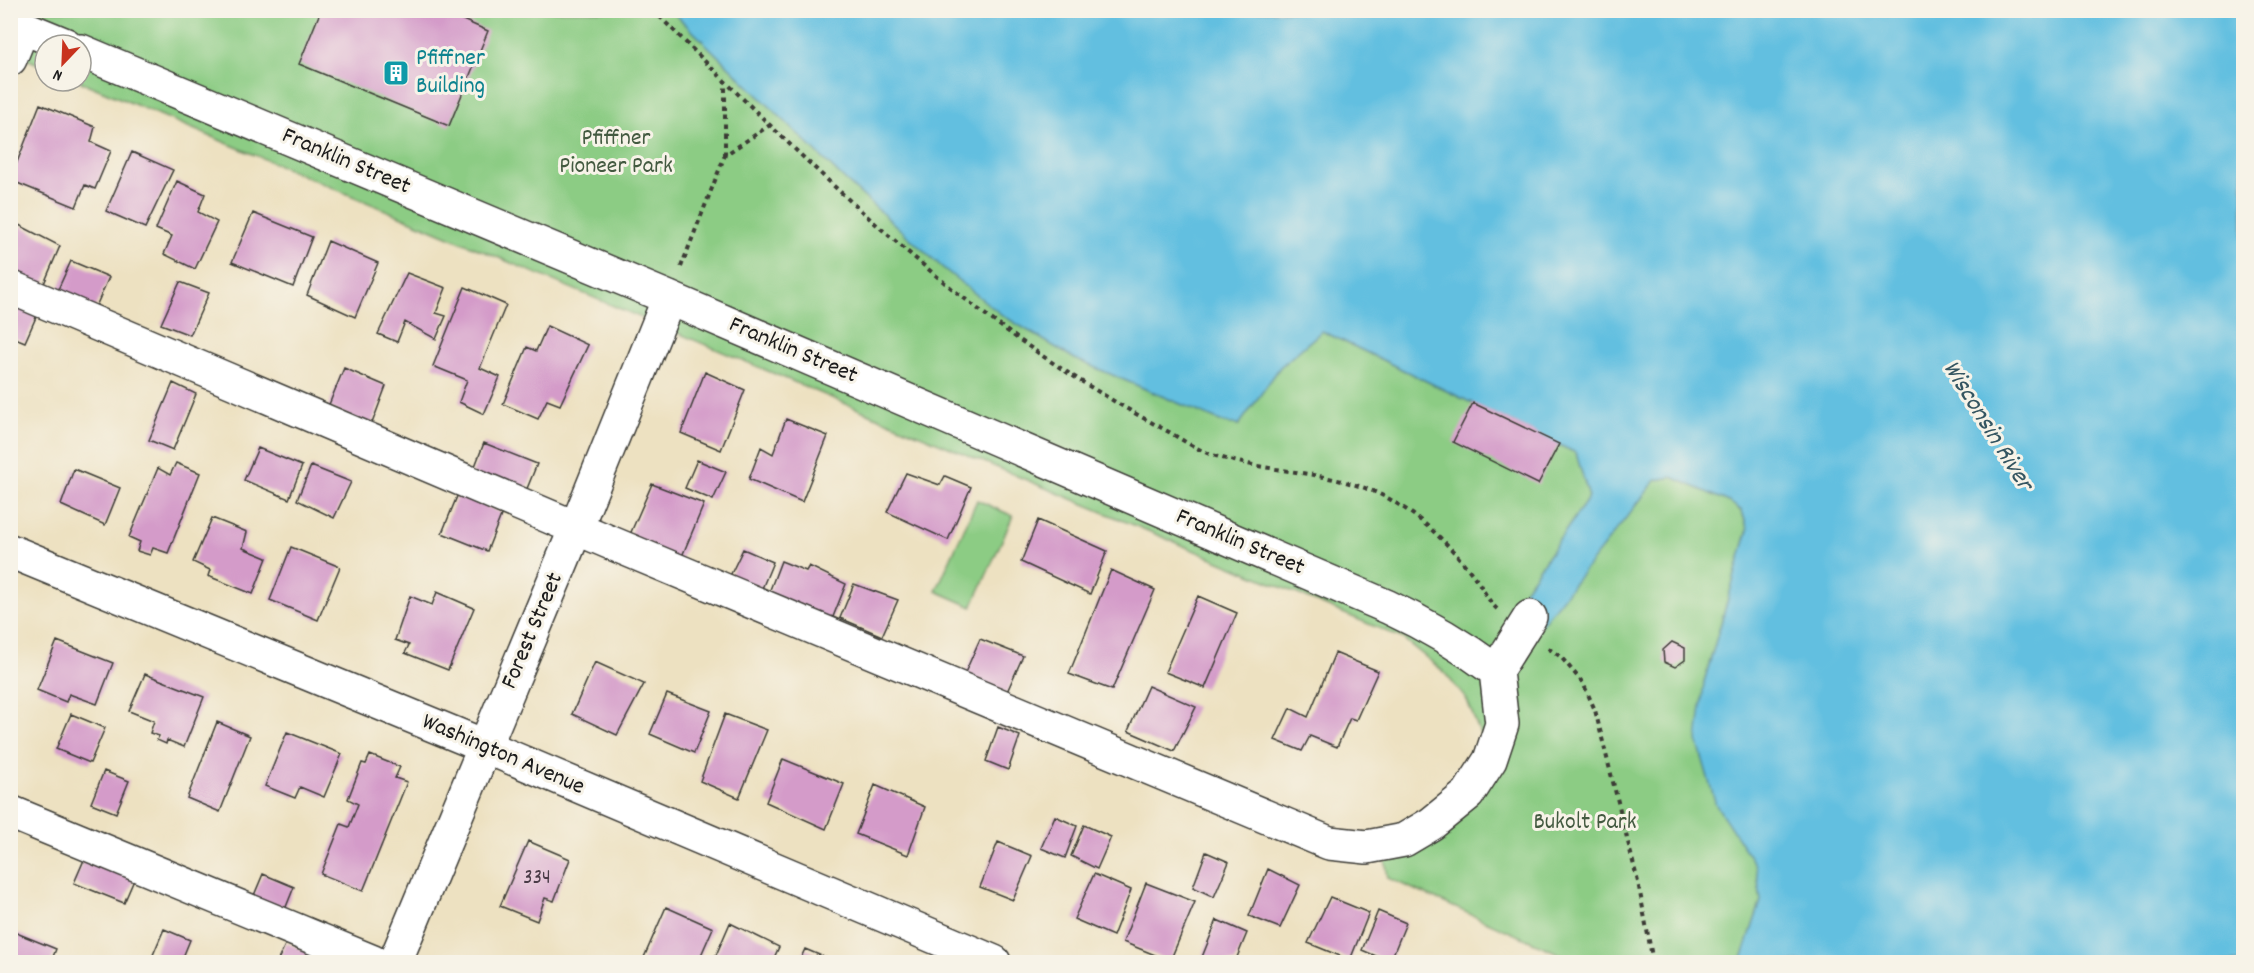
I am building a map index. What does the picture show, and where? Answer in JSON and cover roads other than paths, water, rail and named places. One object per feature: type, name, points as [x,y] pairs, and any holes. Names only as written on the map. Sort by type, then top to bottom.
[{"type":"street","points":[[10,60],[17,24],[38,33]]},
{"type":"street","name":"Franklin Street","points":[[93,56],[669,298],[1388,607],[1447,636],[1496,671]]},
{"type":"street","points":[[10,287],[1303,834],[1343,846],[1367,847],[1404,840],[1431,824],[1468,794],[1490,760],[1502,724],[1496,671],[1530,617]]},
{"type":"street","name":"Forest Street","points":[[395,963],[669,298]]},
{"type":"street","name":"Washington Avenue","points":[[10,551],[484,746],[994,963]]},
{"type":"street","points":[[10,812],[374,963]]},
{"type":"water","name":"Wisconsin River","points":[[672,11],[2243,11],[2243,962],[1741,962],[1761,901],[1756,866],[1716,805],[1697,740],[1704,682],[1748,530],[1742,511],[1729,502],[1672,477],[1656,480],[1541,625],[1514,605],[1589,497],[1576,453],[1322,331],[1280,367],[1239,425],[1225,423],[1075,359],[1002,315],[943,268],[844,179]]},
{"type":"place","name":"Pfiffner Building","points":[[396,73]]},
{"type":"park label","name":"Pfiffner Pioneer Park","points":[[616,153]]},
{"type":"park label","name":"Bukolt Park","points":[[1585,823]]}]
